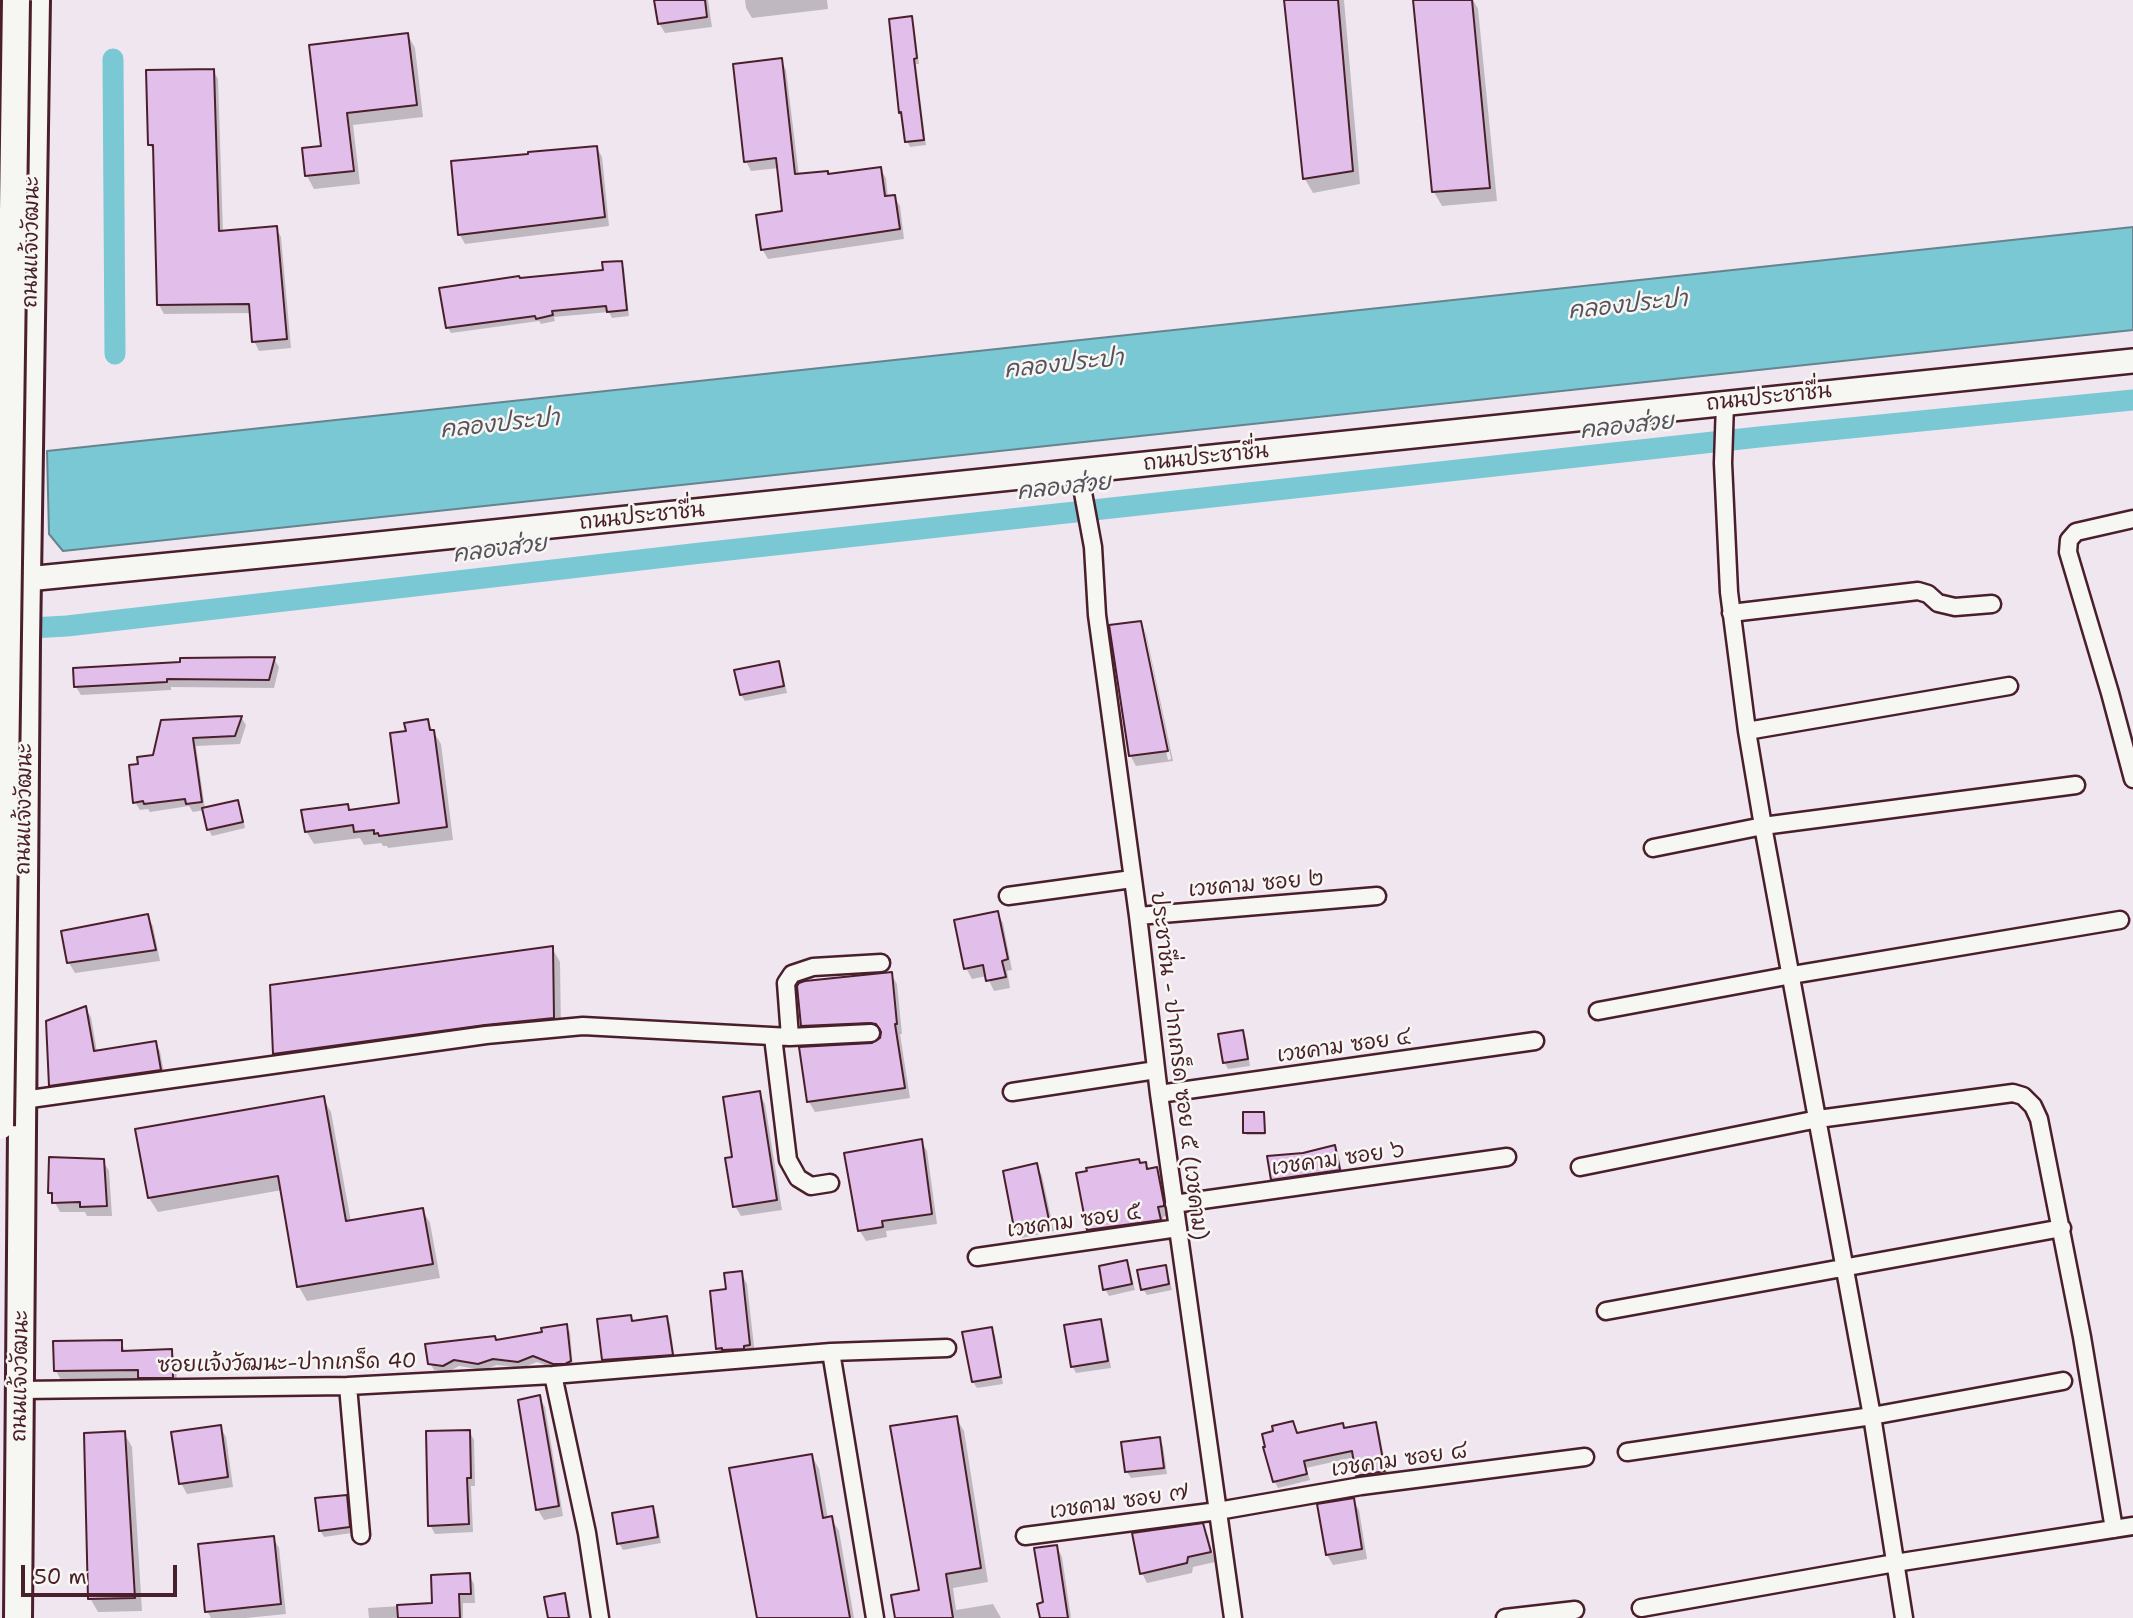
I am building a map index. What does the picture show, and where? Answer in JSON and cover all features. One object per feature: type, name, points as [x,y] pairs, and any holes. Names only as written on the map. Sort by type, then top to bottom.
[{"type":"main road","name":"ถนนแจ้งวัฒนะ","points":[[0,1126],[16,0]]},
{"type":"main road","name":"ถนนแจ้งวัฒนะ","points":[[18,1618],[23,1093],[12,876],[27,613],[36,0]]},
{"type":"main road","points":[[0,149],[19,159],[33,194]]},
{"type":"main road","name":"ถนนประชาชื่น","points":[[27,579],[1080,478],[1725,409],[2133,361]]},
{"type":"main road","points":[[0,1118],[23,1093]]},
{"type":"main road","points":[[0,1147],[7,1151],[22,1179]]},
{"type":"street","points":[[1725,409],[1723,463],[1729,592],[1747,731],[1846,1269],[1904,1618]]},
{"type":"street","name":"ประชาชื่น - ปากเกร็ด ซอย ๕ (เวชคาม)","points":[[1080,478],[1093,547],[1097,615],[1159,1094],[1233,1618]]},
{"type":"street","points":[[2132,774],[2068,552],[2069,540],[2076,532],[2133,519]]},
{"type":"street","points":[[1731,613],[1918,591],[1928,594],[1937,603],[1955,607],[1992,604]]},
{"type":"street","points":[[1747,731],[2009,686]]},
{"type":"street","points":[[1653,848],[1763,826],[2076,785]]},
{"type":"street","points":[[1008,896],[1132,879]]},
{"type":"street","name":"เวชคาม ซอย ๒","points":[[1138,916],[1377,896]]},
{"type":"street","points":[[1598,1011],[2120,919]]},
{"type":"street","points":[[790,1037],[786,983],[792,974],[813,967],[881,963]]},
{"type":"street","points":[[23,1093],[486,1035],[583,1026],[773,1037],[871,1033]]},
{"type":"street","points":[[773,1037],[788,1160],[798,1178],[811,1186],[830,1184]]},
{"type":"street","name":"เวชคาม ซอย ๔","points":[[1159,1094],[1535,1041]]},
{"type":"street","points":[[1012,1092],[1156,1070]]},
{"type":"street","points":[[1580,1167],[1818,1119],[2014,1093],[2023,1096],[2033,1106],[2039,1119],[2062,1228],[2114,1529]]},
{"type":"street","name":"เวชคาม ซอย ๖","points":[[1174,1204],[1507,1157]]},
{"type":"street","name":"เวชคาม ซอย ๕","points":[[977,1257],[1178,1228]]},
{"type":"street","points":[[1605,1311],[2062,1228]]},
{"type":"street","name":"ซอยแจ้งวัฒนะ-ปากเกร็ด 40","points":[[20,1390],[348,1386],[554,1375],[831,1352],[947,1348]]},
{"type":"street","points":[[831,1352],[874,1618]]},
{"type":"street","points":[[554,1375],[587,1533],[600,1618]]},
{"type":"street","points":[[1627,1452],[1872,1416],[2063,1381]]},
{"type":"street","points":[[348,1386],[361,1535]]},
{"type":"street","name":"เวชคาม ซอย ๘","points":[[1218,1510],[1361,1486],[1586,1457]]},
{"type":"street","name":"เวชคาม ซอย ๗","points":[[1025,1536],[1218,1510]]},
{"type":"street","points":[[1641,1608],[1895,1563],[2133,1526]]},
{"type":"street","points":[[1505,1618],[1575,1610]]},
{"type":"water","name":"คลองประปา","points":[[2133,227],[2133,330],[63,551],[49,534],[47,451]]},
{"type":"building","points":[[654,0],[705,0],[707,17],[658,24]]},
{"type":"building","points":[[1284,0],[1338,0],[1353,171],[1303,179]]},
{"type":"building","points":[[1413,0],[1472,0],[1490,188],[1432,192]]},
{"type":"building","points":[[912,16],[917,58],[914,59],[924,140],[905,142],[901,112],[899,113],[889,19]]},
{"type":"building","points":[[408,33],[417,105],[347,113],[354,171],[305,176],[302,148],[321,146],[309,45]]},
{"type":"building","points":[[782,58],[795,174],[828,171],[828,174],[881,167],[885,196],[895,195],[900,229],[761,250],[756,215],[782,211],[776,158],[744,162],[733,64]]},
{"type":"building","points":[[214,69],[219,231],[277,226],[287,339],[252,342],[249,304],[157,305],[153,145],[148,145],[146,70]]},
{"type":"building","points":[[597,146],[605,217],[458,235],[451,161]]},
{"type":"building","points":[[622,261],[627,310],[607,312],[606,306],[552,311],[553,315],[536,319],[535,316],[446,328],[439,288],[519,276],[603,270],[602,262]]},
{"type":"building","points":[[1141,621],[1168,751],[1129,756],[1109,625]]},
{"type":"building","points":[[275,657],[269,680],[167,679],[167,682],[74,687],[73,668],[180,662],[180,658]]},
{"type":"building","points":[[779,661],[784,686],[740,695],[734,670]]},
{"type":"building","points":[[242,716],[235,736],[193,738],[202,802],[186,804],[185,799],[133,803],[129,765],[138,764],[137,757],[153,755],[161,720]]},
{"type":"building","points":[[428,719],[430,730],[434,730],[447,827],[379,836],[378,833],[374,834],[374,830],[354,832],[353,825],[305,832],[301,810],[348,804],[349,810],[399,803],[390,733],[406,731],[404,723]]},
{"type":"building","points":[[238,800],[243,822],[207,830],[202,808]]},
{"type":"building","points":[[998,911],[1008,959],[1002,961],[1006,977],[986,981],[983,965],[964,969],[954,920]]},
{"type":"building","points":[[148,914],[156,950],[67,963],[61,931]]},
{"type":"building","points":[[553,946],[554,1018],[273,1054],[270,985]]},
{"type":"building","points":[[892,972],[895,1024],[905,1088],[807,1102],[799,1047],[872,1043],[880,1038],[881,1032],[876,1024],[870,1023],[801,1026],[797,986],[805,981]]},
{"type":"building","points":[[86,1006],[94,1051],[156,1041],[161,1070],[49,1086],[46,1021]]},
{"type":"building","points":[[1243,1030],[1248,1059],[1223,1063],[1218,1034]]},
{"type":"building","points":[[760,1091],[777,1200],[733,1207],[725,1158],[732,1157],[723,1097]]},
{"type":"building","points":[[324,1096],[346,1221],[423,1208],[433,1264],[297,1287],[278,1176],[148,1198],[135,1129]]},
{"type":"building","points":[[1243,1112],[1264,1112],[1265,1133],[1243,1133]]},
{"type":"building","points":[[922,1139],[932,1214],[882,1221],[883,1227],[858,1231],[844,1153]]},
{"type":"building","points":[[1335,1145],[1340,1170],[1271,1180],[1267,1156],[1303,1153]]},
{"type":"building","points":[[49,1157],[104,1159],[107,1206],[80,1207],[80,1202],[52,1203],[52,1193],[48,1193]]},
{"type":"building","points":[[1139,1159],[1140,1163],[1146,1162],[1147,1169],[1157,1167],[1164,1203],[1164,1206],[1158,1207],[1161,1220],[1087,1230],[1076,1173],[1087,1171],[1086,1168]]},
{"type":"building","points":[[1037,1163],[1049,1220],[1014,1228],[1003,1171]]},
{"type":"building","points":[[1127,1260],[1132,1284],[1103,1290],[1099,1266]]},
{"type":"building","points":[[1166,1265],[1169,1284],[1141,1290],[1137,1270]]},
{"type":"building","points":[[742,1271],[750,1345],[744,1346],[744,1349],[716,1349],[710,1291],[726,1289],[724,1273]]},
{"type":"building","points":[[631,1315],[632,1321],[667,1316],[673,1355],[602,1360],[597,1319]]},
{"type":"building","points":[[1101,1319],[1108,1361],[1071,1367],[1064,1325]]},
{"type":"building","points":[[567,1324],[571,1361],[565,1364],[553,1364],[533,1356],[518,1362],[493,1359],[478,1364],[454,1360],[443,1366],[428,1364],[425,1344],[495,1336],[496,1340],[542,1332],[541,1328]]},
{"type":"building","points":[[992,1327],[1001,1377],[972,1382],[962,1332]]},
{"type":"building","points":[[122,1340],[122,1351],[172,1349],[173,1378],[138,1378],[138,1370],[54,1371],[53,1341]]},
{"type":"building","points":[[540,1395],[559,1506],[536,1510],[518,1400]]},
{"type":"building","points":[[957,1416],[981,1568],[946,1574],[953,1618],[895,1618],[891,1595],[919,1590],[890,1426]]},
{"type":"building","points":[[1293,1421],[1297,1433],[1343,1423],[1344,1428],[1376,1422],[1385,1471],[1356,1476],[1352,1451],[1304,1461],[1307,1474],[1273,1482],[1262,1434],[1273,1431],[1272,1426]]},
{"type":"building","points":[[221,1425],[228,1477],[179,1484],[171,1432]]},
{"type":"building","points":[[470,1430],[471,1478],[467,1478],[469,1524],[428,1526],[426,1431]]},
{"type":"building","points":[[125,1431],[135,1598],[88,1599],[84,1433]]},
{"type":"building","points":[[1160,1437],[1164,1468],[1125,1472],[1121,1442]]},
{"type":"building","points":[[812,1454],[823,1518],[832,1516],[850,1618],[757,1618],[729,1468]]},
{"type":"building","points":[[347,1495],[350,1527],[319,1531],[315,1498]]},
{"type":"building","points":[[1354,1498],[1362,1549],[1326,1555],[1317,1504]]},
{"type":"building","points":[[653,1506],[658,1537],[617,1544],[612,1513]]},
{"type":"building","points":[[1203,1523],[1211,1552],[1188,1557],[1187,1563],[1140,1574],[1132,1533]]},
{"type":"building","points":[[274,1536],[281,1604],[205,1612],[198,1544]]},
{"type":"building","points":[[1057,1545],[1068,1618],[1040,1618],[1037,1604],[1043,1602],[1034,1548]]},
{"type":"building","points":[[470,1573],[471,1594],[459,1594],[460,1618],[398,1618],[397,1605],[432,1603],[431,1575]]},
{"type":"building","points":[[565,1593],[569,1618],[548,1618],[544,1597]]},
{"type":"waterway","points":[[113,59],[115,354]]},
{"type":"waterway","name":"คลองส่วย","points":[[13,629],[67,626],[692,554],[1759,437],[2133,400]]}]
